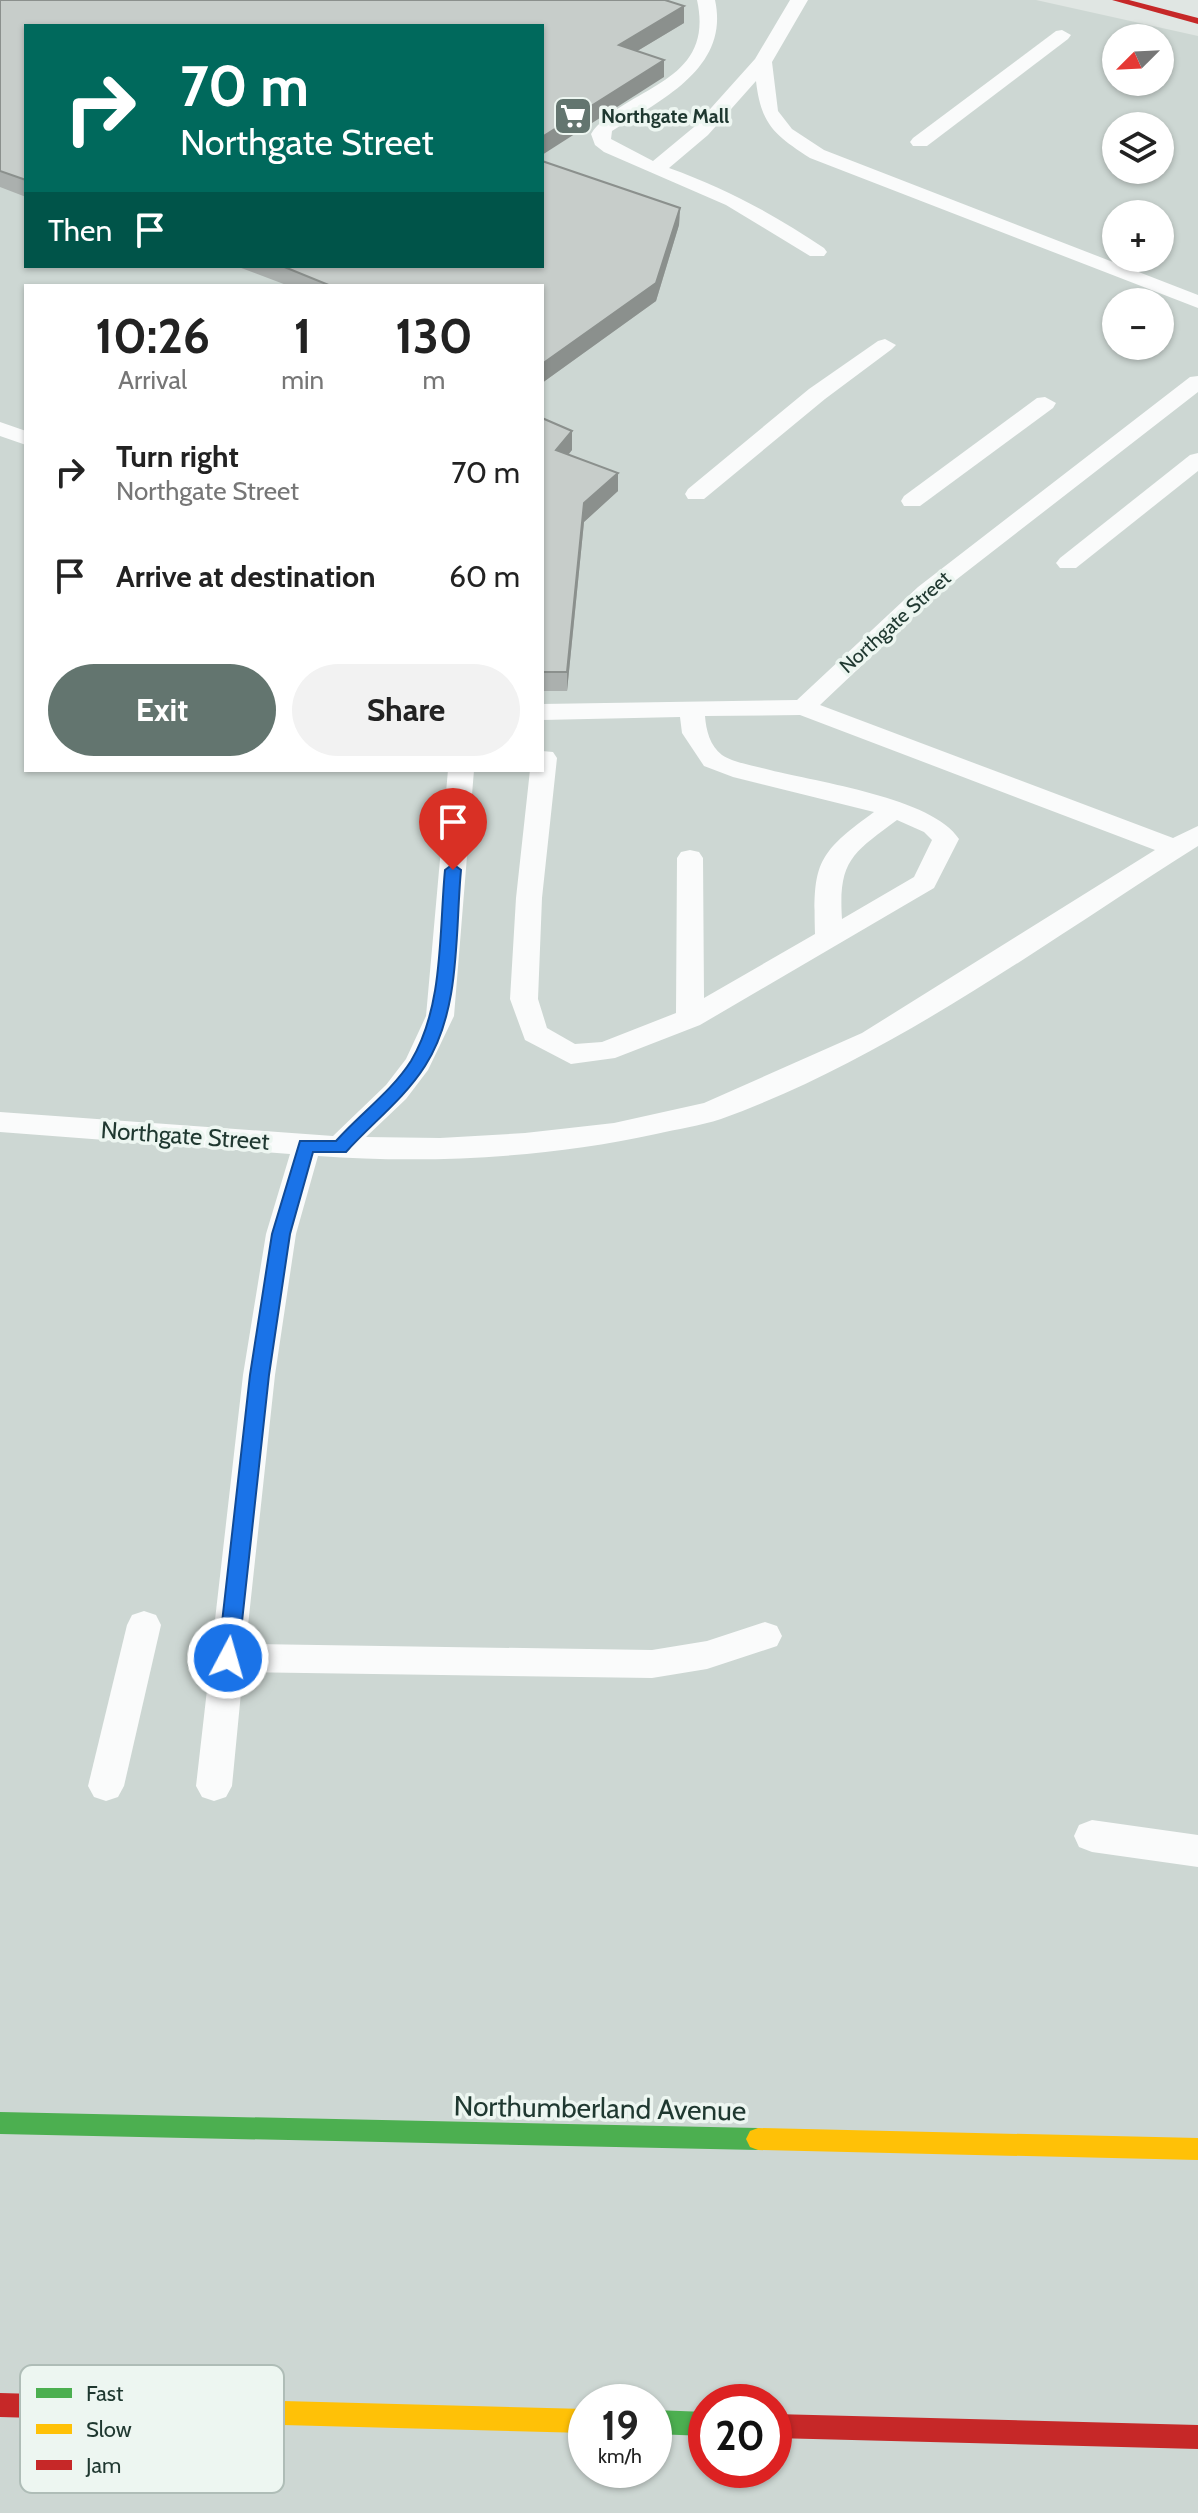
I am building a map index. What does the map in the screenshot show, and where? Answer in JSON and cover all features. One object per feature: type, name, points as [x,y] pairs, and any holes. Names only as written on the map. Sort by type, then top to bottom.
[{"type":"main road","points":[[1117,0],[1198,21]]},
{"type":"main road","name":"Northumberland Avenue","points":[[0,2123],[1198,2149]]},
{"type":"main road","points":[[0,2405],[20,2406]]},
{"type":"main road","points":[[284,2413],[568,2421]]},
{"type":"main road","points":[[792,2426],[1198,2437]]},
{"type":"lane","points":[[706,0],[713,16],[711,36],[693,65],[600,134],[605,145],[740,204],[817,252]]},
{"type":"lane","points":[[656,169],[701,131],[763,62],[799,0]]},
{"type":"lane","points":[[920,142],[1062,35]]},
{"type":"lane","points":[[763,62],[769,111],[785,133],[817,154],[1198,302]]},
{"type":"lane","points":[[696,494],[817,394],[885,345]]},
{"type":"lane","name":"Northgate Street","points":[[803,707],[926,592],[997,534],[1062,488],[1198,382]]},
{"type":"lane","points":[[912,501],[1045,403]]},
{"type":"lane","points":[[0,429],[24,437]]},
{"type":"lane","points":[[1068,563],[1198,460]]},
{"type":"lane","points":[[542,772],[529,898],[524,999],[535,1033],[571,1054],[605,1051],[690,1018],[925,882],[946,839],[933,826],[895,809],[742,771],[713,760],[694,733],[692,707]]},
{"type":"lane","points":[[544,712],[803,707],[1186,841]]},
{"type":"lane","points":[[340,1147],[366,1118],[396,1092],[418,1063],[440,1016],[461,772]]},
{"type":"lane","points":[[829,938],[829,875],[841,856],[862,834],[895,809]]},
{"type":"lane","name":"Northgate Street","points":[[0,1122],[340,1147],[440,1148],[614,1133],[710,1112],[872,1040],[1186,841]]},
{"type":"lane","points":[[690,858],[690,1018]]},
{"type":"lane","points":[[214,1786],[259,1375],[281,1234],[307,1145]]},
{"type":"lane","points":[[106,1786],[144,1625]]},
{"type":"lane","points":[[228,1658],[652,1664],[707,1655],[765,1636]]},
{"type":"lane","points":[[1092,1836],[1198,1851]]},
{"type":"shaded area","points":[[0,0],[1036,0],[1144,24],[1102,24],[1102,96],[1174,96],[1174,31],[1198,36],[1198,2513],[0,2513]]},
{"type":"building","name":"Northgate Mall","points":[[0,0],[665,0],[684,6],[619,45],[664,60],[544,136],[544,24],[24,24],[24,179],[0,171]]},
{"type":"building","name":"Northgate Mall","points":[[544,162],[680,208],[656,283],[544,363],[544,284],[326,284],[287,268],[544,268]]},
{"type":"building","points":[[544,419],[572,431],[556,450],[618,473],[584,503],[567,672],[544,672]]},
{"type":"traffic: fast","points":[[0,2123],[758,2139]]},
{"type":"traffic: fast","points":[[672,2423],[688,2423]]},
{"type":"traffic: slow","points":[[758,2139],[1198,2149]]},
{"type":"traffic: slow","points":[[284,2413],[568,2421]]},
{"type":"traffic: jam","points":[[1117,0],[1198,21]]},
{"type":"traffic: jam","points":[[0,2405],[20,2406]]},
{"type":"traffic: jam","points":[[792,2426],[1198,2437]]},
{"type":"place","name":"Northgate Mall","points":[[573,116]]},
{"type":"route","points":[[228,1658],[259,1375],[281,1234],[307,1145],[340,1147],[366,1118],[396,1092],[418,1063],[440,1016],[453,870]]}]
